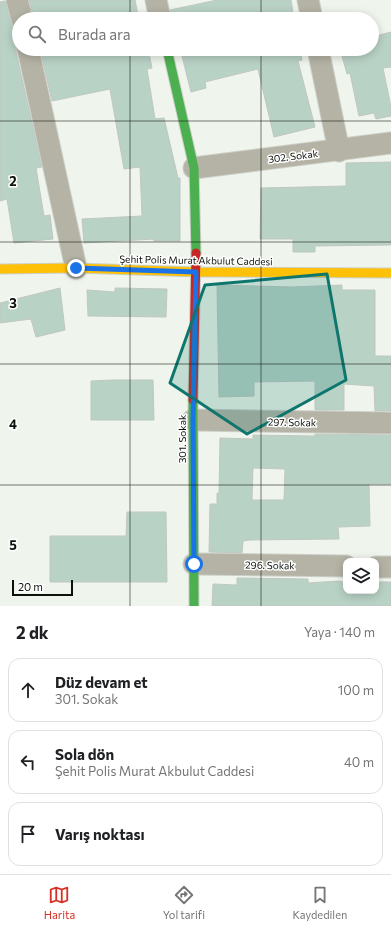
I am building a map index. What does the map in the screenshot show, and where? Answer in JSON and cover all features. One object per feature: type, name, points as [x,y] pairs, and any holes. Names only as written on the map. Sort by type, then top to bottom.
[{"type":"street","points":[[18,0],[21,12]]},
{"type":"street","points":[[156,0],[159,12]]},
{"type":"street","points":[[308,0],[311,12]]},
{"type":"street","points":[[30,56],[76,268]]},
{"type":"street","name":"301. Sokak","points":[[169,56],[194,168],[196,272],[193,420],[194,606]]},
{"type":"street","points":[[319,56],[339,151]]},
{"type":"street","name":"302. Sokak","points":[[194,168],[339,151],[391,143]]},
{"type":"street","name":"Şehit Polis Murat Akbulut Caddesi","points":[[0,269],[76,268],[196,272],[391,273]]},
{"type":"street","name":"297. Sokak","points":[[193,420],[391,423]]},
{"type":"street","name":"296. Sokak","points":[[194,564],[343,566]]},
{"type":"street","points":[[379,567],[391,567]]},
{"type":"highlighted area","points":[[327,274],[346,380],[247,434],[170,383],[205,285]]},
{"type":"building","points":[[29,0],[135,0],[137,12],[32,12]]},
{"type":"building","points":[[217,0],[291,0],[293,12],[170,12],[170,10]]},
{"type":"building","points":[[5,1],[12,24],[12,56],[17,56],[42,167],[36,168],[44,216],[50,215],[53,239],[14,243],[7,199],[0,201],[0,2]]},
{"type":"building","points":[[391,32],[391,67],[383,68],[391,107],[391,116],[376,119],[374,113],[359,116],[350,73],[347,74],[342,56],[379,56],[379,35]]},
{"type":"building","points":[[42,56],[150,56],[152,68],[147,69],[155,119],[164,118],[178,178],[180,178],[180,241],[154,241],[154,239],[84,243],[82,219],[142,216],[140,167],[124,169],[110,89],[52,101]]},
{"type":"building","points":[[182,56],[301,56],[302,60],[298,61],[315,127],[274,137],[258,69],[205,82],[206,88],[191,92]]},
{"type":"building","points":[[391,162],[391,245],[315,246],[315,252],[293,252],[293,239],[260,239],[261,188],[346,186],[346,163]]},
{"type":"building","points":[[217,285],[292,287],[342,285],[342,290],[375,290],[375,356],[391,356],[391,411],[375,411],[374,386],[344,384],[344,410],[315,410],[315,381],[254,382],[254,396],[219,397]]},
{"type":"building","points":[[60,288],[65,330],[36,337],[31,319],[0,323],[0,303]]},
{"type":"building","points":[[115,288],[167,289],[166,317],[88,316],[87,290],[115,292]]},
{"type":"building","points":[[153,380],[154,420],[91,420],[91,381]]},
{"type":"building","points":[[315,434],[391,435],[391,484],[369,484],[370,526],[338,527],[339,539],[250,540],[243,541],[242,553],[209,552],[210,504],[217,504],[217,493],[219,493],[220,438],[253,439],[253,435],[315,436]],"holes":[[[253,468],[285,469],[284,500],[252,500]]]},
{"type":"building","points":[[127,512],[166,512],[167,582],[50,582],[50,536],[126,536]]},
{"type":"building","points":[[237,578],[308,579],[308,583],[339,581],[343,582],[343,594],[379,594],[379,582],[391,582],[391,606],[212,606],[213,584],[237,585]]},
{"type":"traffic: fast","points":[[169,56],[194,168],[196,253]]},
{"type":"traffic: fast","points":[[193,400],[194,606]]},
{"type":"traffic: slow","points":[[0,269],[76,268],[196,272],[391,273]]},
{"type":"traffic: jam","points":[[193,400],[196,253]]},
{"type":"route","points":[[76,268],[196,272],[193,420],[194,564]]}]
